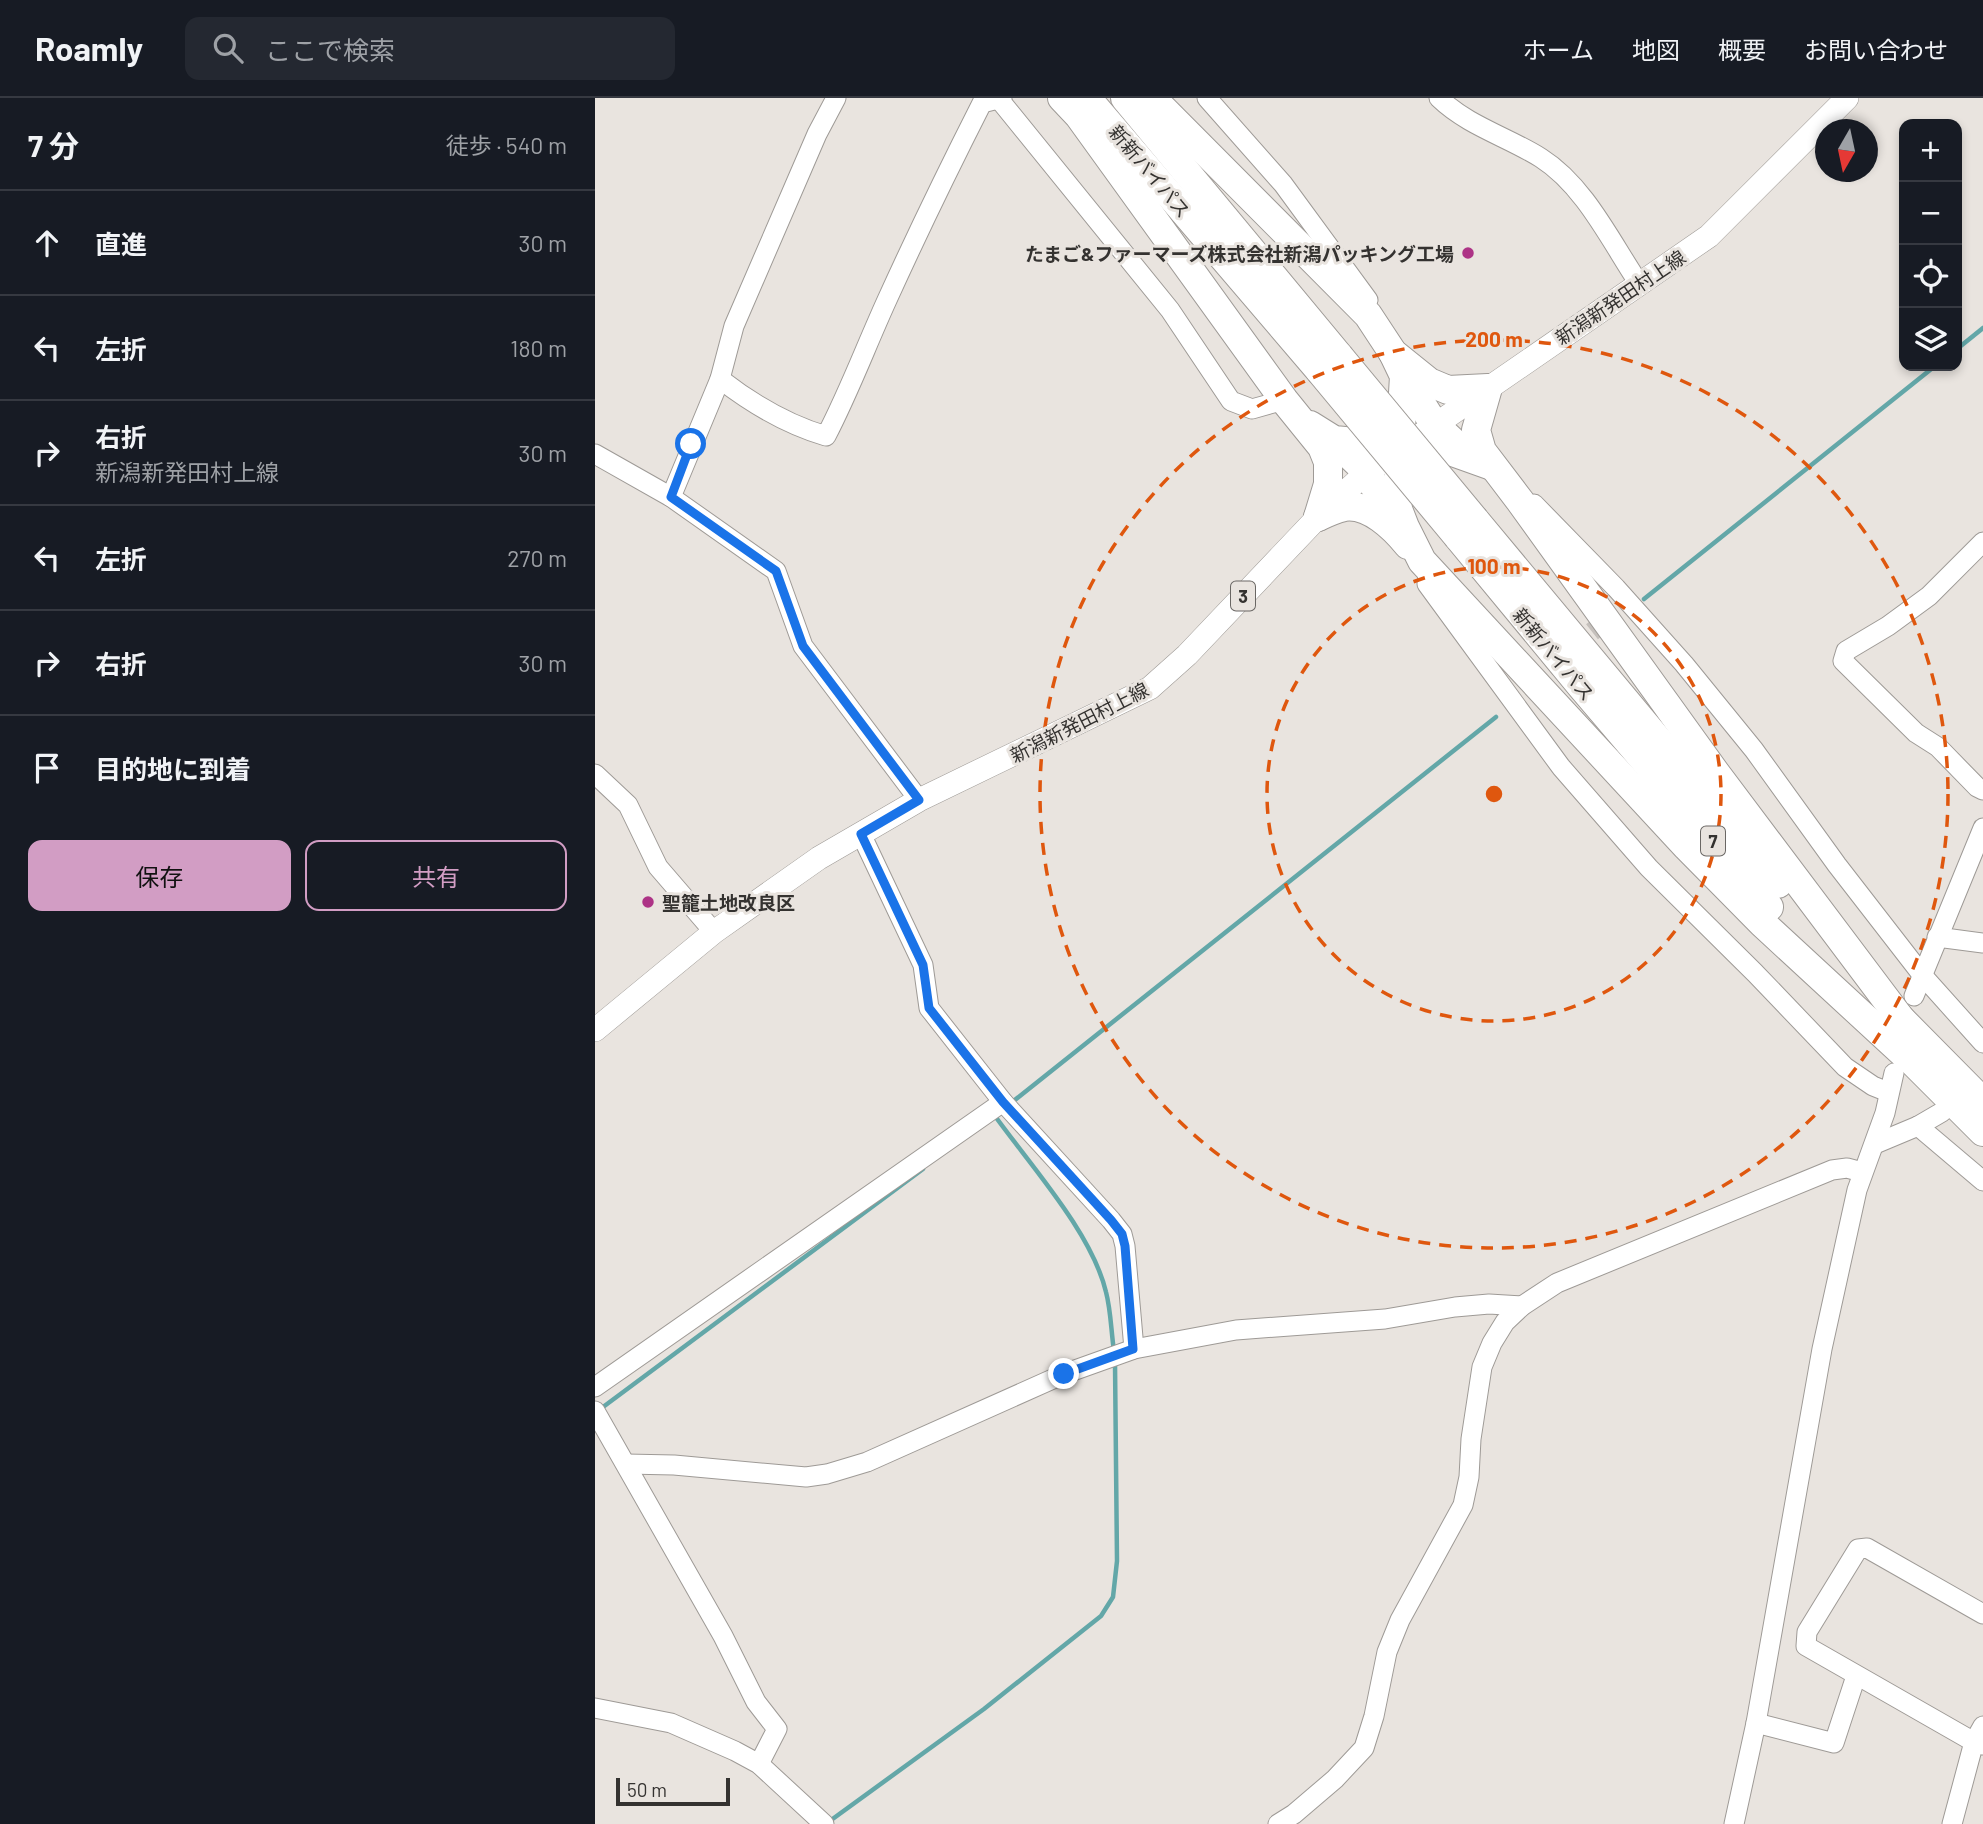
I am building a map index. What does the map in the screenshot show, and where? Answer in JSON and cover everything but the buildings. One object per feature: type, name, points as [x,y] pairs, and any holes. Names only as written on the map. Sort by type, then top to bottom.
[{"type":"highway","points":[[1062,98],[1168,236],[1284,400],[1322,447],[1328,462],[1328,484],[1318,517]]},
{"type":"highway","name":"新新バイパス","points":[[1087,98],[1329,363]]},
{"type":"highway","name":"新新バイパス","points":[[1125,98],[1329,363],[1467,529],[1818,930],[1903,1023],[1983,1102]]},
{"type":"highway","points":[[1152,98],[1368,315],[1434,424],[1480,461],[1520,501],[1715,772],[1903,1023]]},
{"type":"highway","points":[[1398,364],[1438,388],[1488,388],[1476,430],[1482,451],[1480,461]]},
{"type":"highway","points":[[1398,364],[1398,509],[1426,567]]},
{"type":"highway","points":[[1303,421],[1334,440],[1367,472],[1400,536]]},
{"type":"highway","points":[[1334,440],[1450,451],[1480,461]]},
{"type":"highway","points":[[1318,517],[1342,508],[1359,508],[1380,518],[1400,536],[1426,567],[1762,923],[1895,1073]]},
{"type":"highway","name":"新新バイパス","points":[[1467,529],[1581,686],[1799,941],[1895,1073],[1983,1132]]},
{"type":"main road","name":"新潟新発田村上線","points":[[595,1030],[714,932],[819,859],[919,800],[1150,688],[1187,656],[1318,517],[1367,472],[1710,236],[1847,98]]},
{"type":"street","points":[[671,497],[720,379],[734,326],[817,134],[836,98]]},
{"type":"street","points":[[1207,98],[1283,184],[1368,301],[1368,315]]},
{"type":"street","points":[[1439,98],[1488,132],[1541,158],[1572,183],[1640,285]]},
{"type":"street","points":[[720,379],[738,393],[775,414],[826,436],[845,399],[924,218],[982,103],[1000,99],[1170,310],[1231,401],[1252,409],[1284,400]]},
{"type":"street","points":[[595,454],[671,497],[776,571],[803,646],[919,800]]},
{"type":"street","points":[[1520,501],[1530,500],[1541,510],[1684,664],[1754,750],[1837,865],[1923,976],[1983,1043]]},
{"type":"street","points":[[1983,542],[1929,596],[1846,652],[1843,661],[1916,733],[1938,747],[1983,790]]},
{"type":"street","points":[[1426,567],[1427,584],[1516,692],[1561,767],[1649,868],[1845,1067],[1873,1086],[1895,1073]]},
{"type":"street","points":[[1613,615],[1629,602]]},
{"type":"street","points":[[595,774],[628,806],[658,867],[714,932]]},
{"type":"street","points":[[1914,996],[1983,828]]},
{"type":"street","points":[[861,834],[923,965],[929,1008],[1003,1102],[1122,1234],[1133,1349]]},
{"type":"street","points":[[1937,937],[1983,943]]},
{"type":"street","points":[[1734,1824],[1756,1723],[1822,1349],[1862,1172],[1875,1144],[1895,1073]]},
{"type":"street","points":[[595,1387],[1003,1102]]},
{"type":"street","points":[[1875,1144],[1918,1126],[1942,1112]]},
{"type":"street","points":[[1918,1126],[1983,1181]]},
{"type":"street","points":[[1277,1824],[1294,1814],[1335,1779],[1364,1748],[1374,1716],[1387,1652],[1401,1620],[1463,1505],[1469,1477],[1471,1439],[1482,1367],[1505,1322],[1522,1306],[1557,1283],[1832,1170],[1847,1168],[1862,1172]]},
{"type":"street","points":[[626,1464],[674,1465],[806,1477],[827,1474],[867,1462],[1064,1374],[1133,1349],[1235,1329],[1385,1319],[1489,1304],[1522,1306]]},
{"type":"street","points":[[595,1410],[723,1636],[756,1702],[777,1728],[759,1764]]},
{"type":"street","points":[[1952,1824],[1980,1738],[1856,1676],[1806,1646],[1807,1632],[1858,1549],[1867,1548],[1983,1614]]},
{"type":"street","points":[[1756,1723],[1834,1743],[1856,1676]]},
{"type":"street","points":[[595,1708],[671,1723],[759,1764],[824,1824]]},
{"type":"waterway","points":[[1962,345],[1983,328]]},
{"type":"waterway","points":[[1644,599],[1929,371]]},
{"type":"waterway","points":[[1011,1103],[1496,717]]},
{"type":"waterway","points":[[995,1116],[1059,1201],[1088,1247],[1106,1292],[1114,1351]]},
{"type":"waterway","points":[[599,1410],[923,1169]]},
{"type":"waterway","points":[[827,1823],[984,1709],[1101,1616],[1113,1597],[1117,1561],[1115,1363]]},
{"type":"tunnel","points":[[1524,686],[1613,615]]},
{"type":"place","name":"たまご&ファーマーズ株式会社新潟パッキング工場","points":[[1468,253]]},
{"type":"place","name":"聖籠土地改良区","points":[[648,902]]},
{"type":"route","points":[[691,444],[671,497],[776,571],[803,646],[919,800],[861,834],[923,965],[929,1008],[1003,1102],[1122,1234],[1133,1349],[1064,1374]]}]
